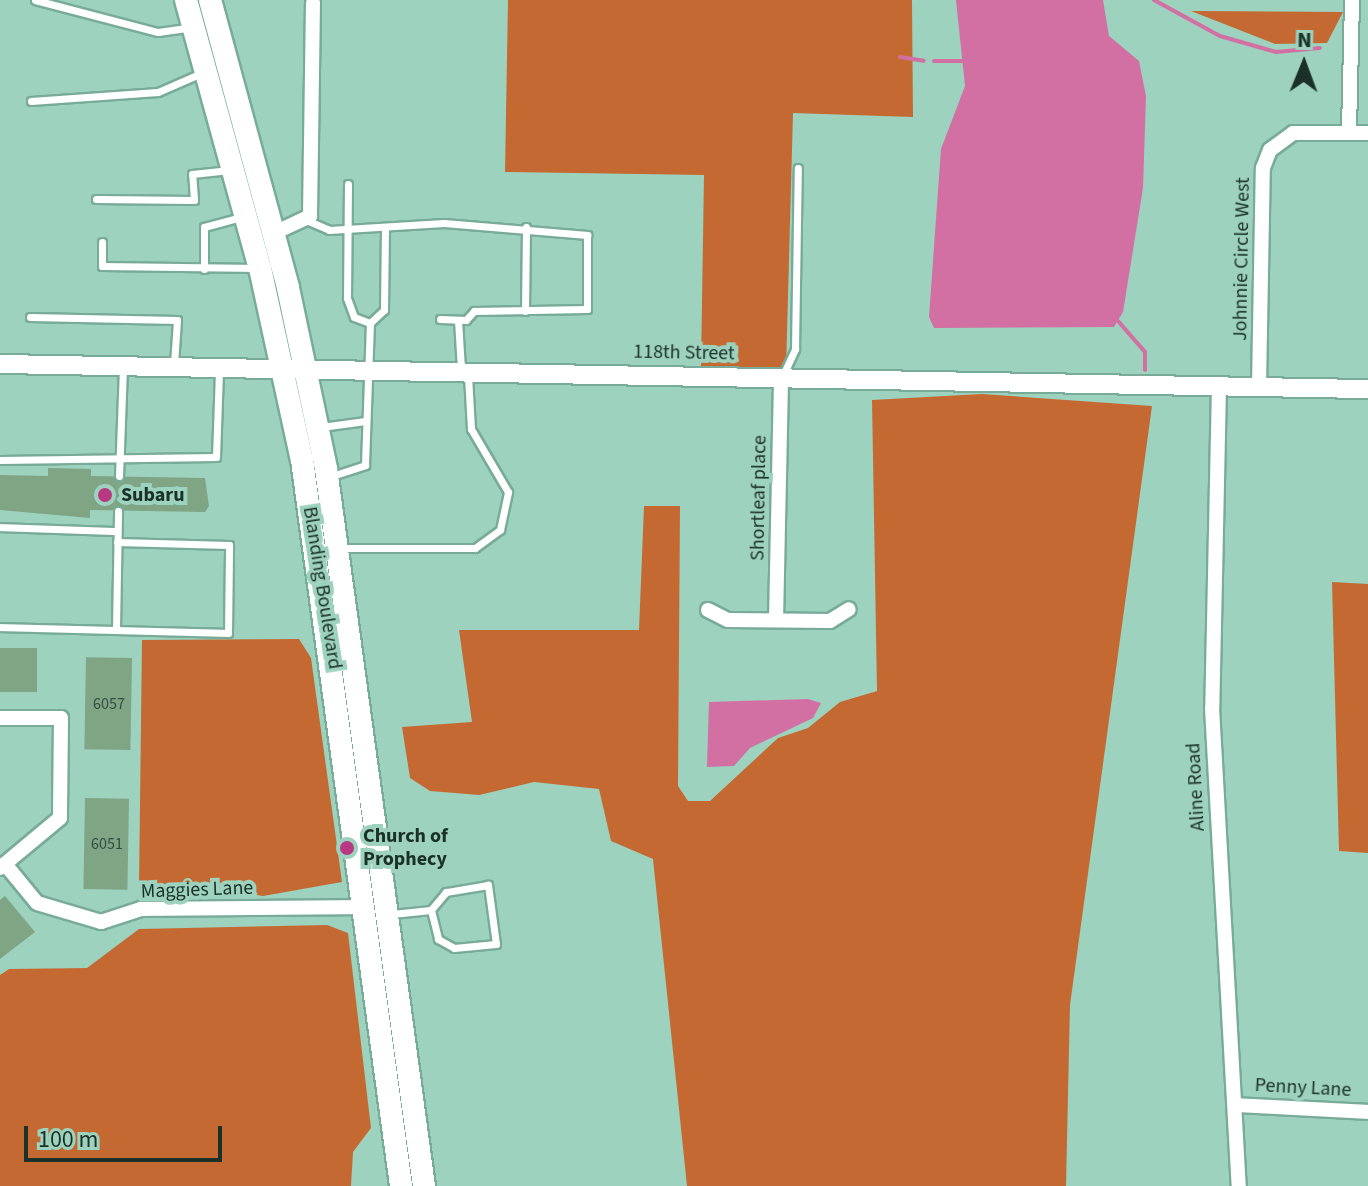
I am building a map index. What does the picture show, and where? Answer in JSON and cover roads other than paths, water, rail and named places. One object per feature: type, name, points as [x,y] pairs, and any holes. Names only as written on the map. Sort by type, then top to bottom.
[{"type":"main road","name":"Blanding Boulevard","points":[[186,0],[206,71],[274,233],[389,915],[424,1186]]},
{"type":"main road","name":"Blanding Boulevard","points":[[210,0],[246,166],[247,216],[260,268],[318,428],[340,548],[342,643],[358,853],[401,1186]]},
{"type":"main road","points":[[358,853],[374,897],[389,915]]},
{"type":"main road","points":[[364,907],[381,928],[397,971]]},
{"type":"street","points":[[1352,0],[1349,132],[1368,133]]},
{"type":"street","points":[[274,233],[306,220],[313,3]]},
{"type":"street","name":"Johnnie Circle West","points":[[1259,387],[1263,168],[1282,138],[1349,132]]},
{"type":"street","name":"118th Street","points":[[0,364],[465,370],[1368,389]]},
{"type":"street","name":"Shortleaf place","points":[[776,620],[781,377]]},
{"type":"street","name":"Aline Road","points":[[1219,386],[1212,708],[1239,1186]]},
{"type":"street","points":[[708,610],[728,620],[830,621],[849,609]]},
{"type":"street","points":[[0,718],[61,718],[60,818],[2,866]]},
{"type":"street","name":"Maggies Lane","points":[[2,866],[37,903],[101,922],[141,909],[364,907]]},
{"type":"street","name":"Penny Lane","points":[[1235,1105],[1368,1112]]},
{"type":"lane","points":[[35,0],[158,32],[194,27]]},
{"type":"lane","points":[[31,101],[158,92],[206,71]]},
{"type":"lane","points":[[96,199],[194,200],[192,174],[246,166]]},
{"type":"lane","points":[[781,377],[795,349],[798,168]]},
{"type":"lane","points":[[348,184],[349,309],[370,323]]},
{"type":"lane","points":[[204,269],[204,227],[247,216]]},
{"type":"lane","points":[[306,220],[347,230],[444,223],[526,227],[587,235],[589,302],[581,311],[474,311],[458,320],[440,319]]},
{"type":"lane","points":[[525,311],[526,227]]},
{"type":"lane","points":[[328,477],[362,469],[370,323],[384,310],[385,229]]},
{"type":"lane","points":[[102,242],[102,266],[260,268]]},
{"type":"lane","points":[[30,317],[177,320],[174,366]]},
{"type":"lane","points":[[340,548],[475,548],[500,530],[508,492],[471,429],[458,320]]},
{"type":"lane","points":[[119,476],[123,366]]},
{"type":"lane","points":[[0,460],[119,455],[216,457],[219,367]]},
{"type":"lane","points":[[318,428],[366,421]]},
{"type":"lane","points":[[116,629],[118,511]]},
{"type":"lane","points":[[0,527],[117,531]]},
{"type":"lane","points":[[0,627],[228,633],[229,545],[117,542]]},
{"type":"lane","points":[[389,915],[431,910],[446,892],[488,885],[496,944],[444,944],[431,910]]},
{"type":"waterway","points":[[1154,0],[1220,36],[1276,52],[1320,48]]},
{"type":"waterway","points":[[900,57],[924,61]]},
{"type":"waterway","points":[[934,61],[965,61]]},
{"type":"waterway","points":[[1118,321],[1145,352],[1145,370]]},
{"type":"place","name":"Subaru","points":[[105,495]]},
{"type":"place","name":"Church of Prophecy","points":[[347,848]]}]
